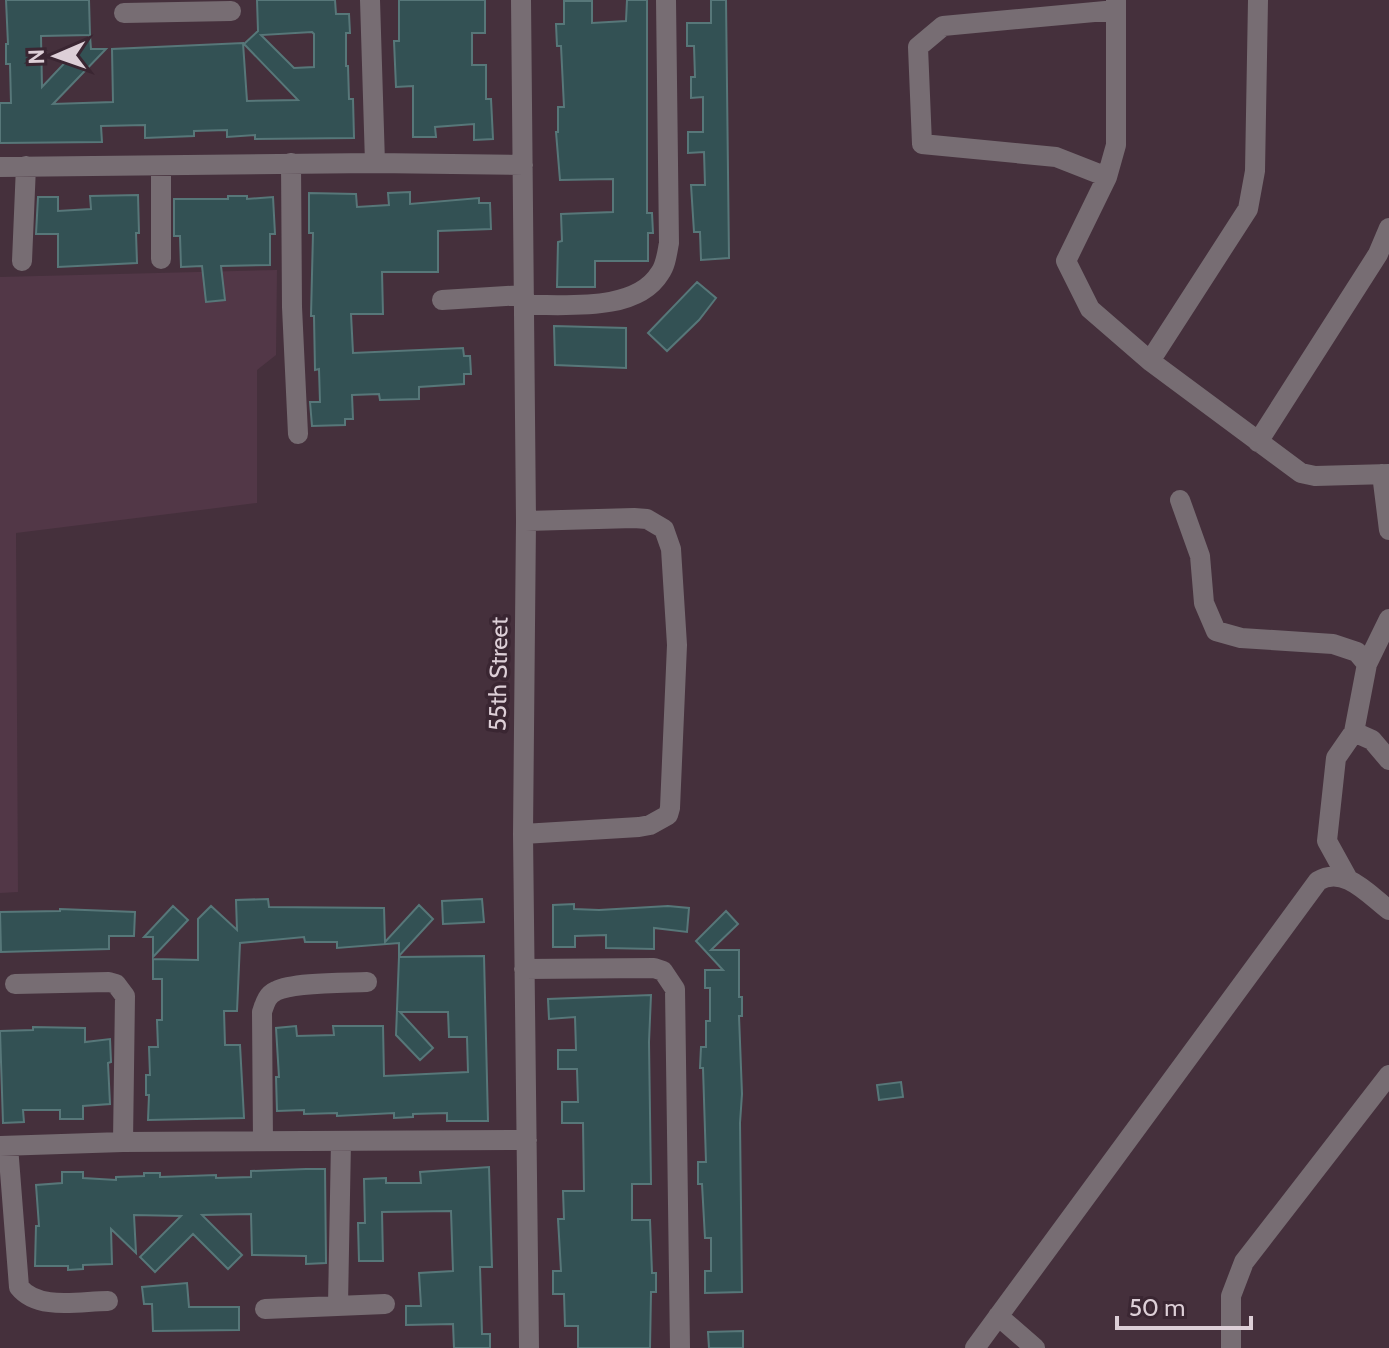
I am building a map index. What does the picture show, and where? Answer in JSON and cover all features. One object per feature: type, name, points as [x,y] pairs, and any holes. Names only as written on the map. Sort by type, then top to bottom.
[{"type":"street","points":[[370,0],[375,163]]},
{"type":"street","name":"55th Street","points":[[521,0],[526,521],[523,834],[529,1348]]},
{"type":"street","points":[[442,300],[606,303],[645,288],[660,274],[669,243],[666,0]]},
{"type":"street","points":[[1150,361],[1248,209],[1255,171],[1258,0]]},
{"type":"street","points":[[1107,177],[1056,157],[922,144],[918,47],[943,26],[1116,5],[1116,145],[1107,177],[1066,261],[1090,309],[1150,361],[1301,473],[1315,476],[1386,474],[1389,530]]},
{"type":"street","points":[[124,13],[185,6],[231,11]]},
{"type":"street","points":[[291,163],[292,307],[298,434]]},
{"type":"street","points":[[0,167],[291,163],[523,165]]},
{"type":"street","points":[[22,261],[26,166]]},
{"type":"street","points":[[161,166],[161,259]]},
{"type":"street","points":[[1258,442],[1378,254],[1389,228]]},
{"type":"street","points":[[1180,500],[1200,556],[1204,603],[1216,631],[1241,638],[1333,644],[1357,652],[1367,664]]},
{"type":"street","points":[[523,834],[639,827],[668,815],[677,645],[671,549],[664,529],[657,523],[634,518],[526,521]]},
{"type":"street","points":[[1389,619],[1367,664],[1354,732],[1336,758],[1327,841],[1348,879],[1389,910]]},
{"type":"street","points":[[1354,732],[1372,740],[1389,760]]},
{"type":"street","points":[[975,1348],[1314,885],[1328,876],[1348,879]]},
{"type":"street","points":[[524,969],[654,968],[663,971],[675,989],[680,1348]]},
{"type":"street","points":[[15,984],[109,982],[121,989],[125,996],[123,1142]]},
{"type":"street","points":[[263,1141],[262,1012],[266,998],[277,990],[367,982]]},
{"type":"street","points":[[1231,1348],[1231,1296],[1244,1262],[1389,1075]]},
{"type":"street","points":[[108,1301],[38,1302],[27,1297],[19,1287],[4,1146],[123,1142],[527,1140]]},
{"type":"street","points":[[338,1305],[341,1141]]},
{"type":"street","points":[[265,1309],[385,1304]]},
{"type":"street","points":[[998,1316],[1035,1348]]},
{"type":"shaded area","points":[[277,270],[276,355],[257,370],[257,503],[16,533],[18,892],[0,893],[0,277]]},
{"type":"building","points":[[6,0],[89,0],[90,35],[41,36],[42,87],[90,36],[91,49],[106,49],[53,104],[113,102],[112,49],[243,43],[247,101],[298,100],[244,44],[258,31],[257,0],[335,0],[336,14],[349,14],[346,66],[349,99],[353,99],[354,138],[255,139],[255,135],[227,137],[227,130],[194,131],[194,136],[145,138],[145,125],[101,126],[102,142],[0,143],[0,103],[11,103],[10,64],[6,64]],"holes":[[[314,34],[314,67],[294,68],[261,35]]]},
{"type":"building","points":[[399,0],[485,0],[485,33],[472,33],[472,65],[486,65],[486,99],[491,99],[493,139],[474,140],[474,124],[435,127],[436,137],[413,137],[413,86],[396,87],[394,41],[399,41]]},
{"type":"building","points":[[627,0],[647,0],[647,213],[652,213],[653,233],[648,233],[648,261],[595,261],[595,287],[557,287],[558,242],[562,241],[561,214],[613,212],[613,179],[560,180],[556,132],[558,107],[564,107],[561,46],[557,46],[556,24],[564,24],[564,1],[592,1],[592,23],[626,21]]},
{"type":"building","points":[[711,0],[726,0],[729,258],[701,260],[700,232],[694,232],[691,185],[705,185],[704,152],[688,153],[688,132],[703,132],[703,97],[691,98],[691,77],[695,77],[694,46],[687,46],[687,23],[711,23]]},
{"type":"building","points":[[410,192],[410,204],[479,198],[479,203],[490,203],[491,229],[438,231],[438,272],[382,272],[383,314],[351,314],[353,353],[463,348],[464,356],[470,356],[471,374],[464,374],[464,384],[419,387],[419,399],[380,400],[379,394],[352,395],[353,419],[345,419],[345,425],[312,426],[310,402],[320,402],[319,369],[315,370],[314,316],[311,316],[313,233],[309,233],[309,193],[356,194],[357,207],[389,205],[388,193]]},
{"type":"building","points":[[138,195],[137,263],[58,267],[58,234],[36,234],[38,197],[58,197],[58,211],[91,209],[90,196]]},
{"type":"building","points":[[228,196],[247,196],[247,199],[273,197],[275,234],[270,234],[270,265],[221,266],[225,300],[206,302],[202,266],[181,267],[180,236],[174,236],[174,199],[228,199]]},
{"type":"building","points":[[697,282],[716,298],[699,320],[667,351],[648,333]]},
{"type":"building","points":[[554,326],[626,328],[626,368],[555,365]]},
{"type":"building","points":[[268,899],[269,907],[384,908],[385,942],[419,905],[433,919],[399,956],[399,943],[337,948],[337,942],[305,942],[304,937],[240,943],[237,1011],[224,1011],[225,1045],[240,1045],[244,1118],[148,1120],[146,1075],[150,1075],[149,1047],[158,1047],[157,1020],[162,1020],[162,979],[153,979],[153,959],[198,960],[198,919],[211,906],[237,930],[236,900]]},
{"type":"building","points":[[482,899],[484,922],[443,924],[442,901]]},
{"type":"building","points":[[574,904],[574,909],[599,910],[668,906],[689,908],[687,932],[654,928],[654,949],[606,948],[606,935],[575,936],[575,947],[553,947],[553,905]]},
{"type":"building","points":[[173,906],[188,920],[153,957],[153,937],[144,937]]},
{"type":"building","points":[[60,909],[135,912],[134,936],[109,936],[109,949],[1,952],[0,912]]},
{"type":"building","points":[[726,911],[738,924],[711,950],[739,950],[739,997],[742,997],[742,1016],[739,1016],[742,1292],[705,1293],[705,1271],[711,1271],[711,1238],[705,1238],[698,1162],[706,1162],[703,1068],[700,1068],[701,1047],[706,1047],[706,1021],[710,1021],[710,988],[705,988],[705,970],[723,970],[696,941]]},
{"type":"building","points":[[484,956],[488,1121],[447,1121],[447,1113],[394,1118],[394,1113],[337,1116],[337,1113],[304,1114],[304,1110],[277,1111],[276,1077],[279,1077],[276,1028],[296,1026],[297,1036],[334,1035],[333,1026],[383,1026],[384,1076],[468,1072],[467,1037],[449,1037],[448,1012],[400,1012],[433,1048],[420,1060],[396,1035],[399,957]]},
{"type":"building","points":[[651,995],[651,1184],[632,1184],[632,1220],[650,1220],[652,1273],[656,1273],[656,1292],[651,1292],[650,1348],[578,1348],[578,1326],[565,1326],[564,1294],[553,1294],[553,1271],[561,1271],[558,1219],[564,1219],[563,1191],[584,1191],[583,1123],[562,1123],[562,1102],[578,1102],[577,1069],[558,1069],[558,1050],[576,1050],[575,1017],[549,1019],[548,999]]},
{"type":"building","points":[[33,1027],[85,1028],[85,1042],[110,1039],[110,1104],[83,1106],[83,1119],[60,1119],[60,1110],[23,1110],[24,1122],[3,1123],[0,1031],[33,1030]]},
{"type":"building","points":[[901,1082],[903,1097],[879,1100],[877,1085]]},
{"type":"building","points":[[489,1167],[492,1267],[480,1267],[482,1334],[490,1334],[490,1348],[454,1348],[453,1324],[406,1325],[406,1306],[421,1306],[419,1273],[453,1271],[451,1211],[382,1212],[383,1261],[359,1261],[358,1223],[365,1223],[364,1179],[386,1178],[386,1183],[421,1183],[420,1172]]},
{"type":"building","points":[[325,1169],[326,1263],[306,1264],[306,1256],[252,1255],[251,1214],[202,1215],[242,1255],[228,1269],[193,1234],[155,1272],[140,1257],[181,1216],[134,1215],[136,1253],[111,1229],[112,1264],[83,1265],[83,1269],[68,1270],[68,1266],[35,1266],[36,1226],[39,1226],[36,1185],[62,1183],[62,1172],[83,1172],[83,1178],[116,1180],[116,1177],[144,1176],[144,1173],[160,1173],[160,1177],[216,1175],[216,1178],[251,1177],[251,1171]]},
{"type":"building","points":[[187,1283],[189,1307],[239,1307],[239,1330],[153,1331],[152,1304],[144,1304],[142,1287]]},
{"type":"building","points":[[743,1331],[743,1348],[709,1348],[708,1332]]}]
